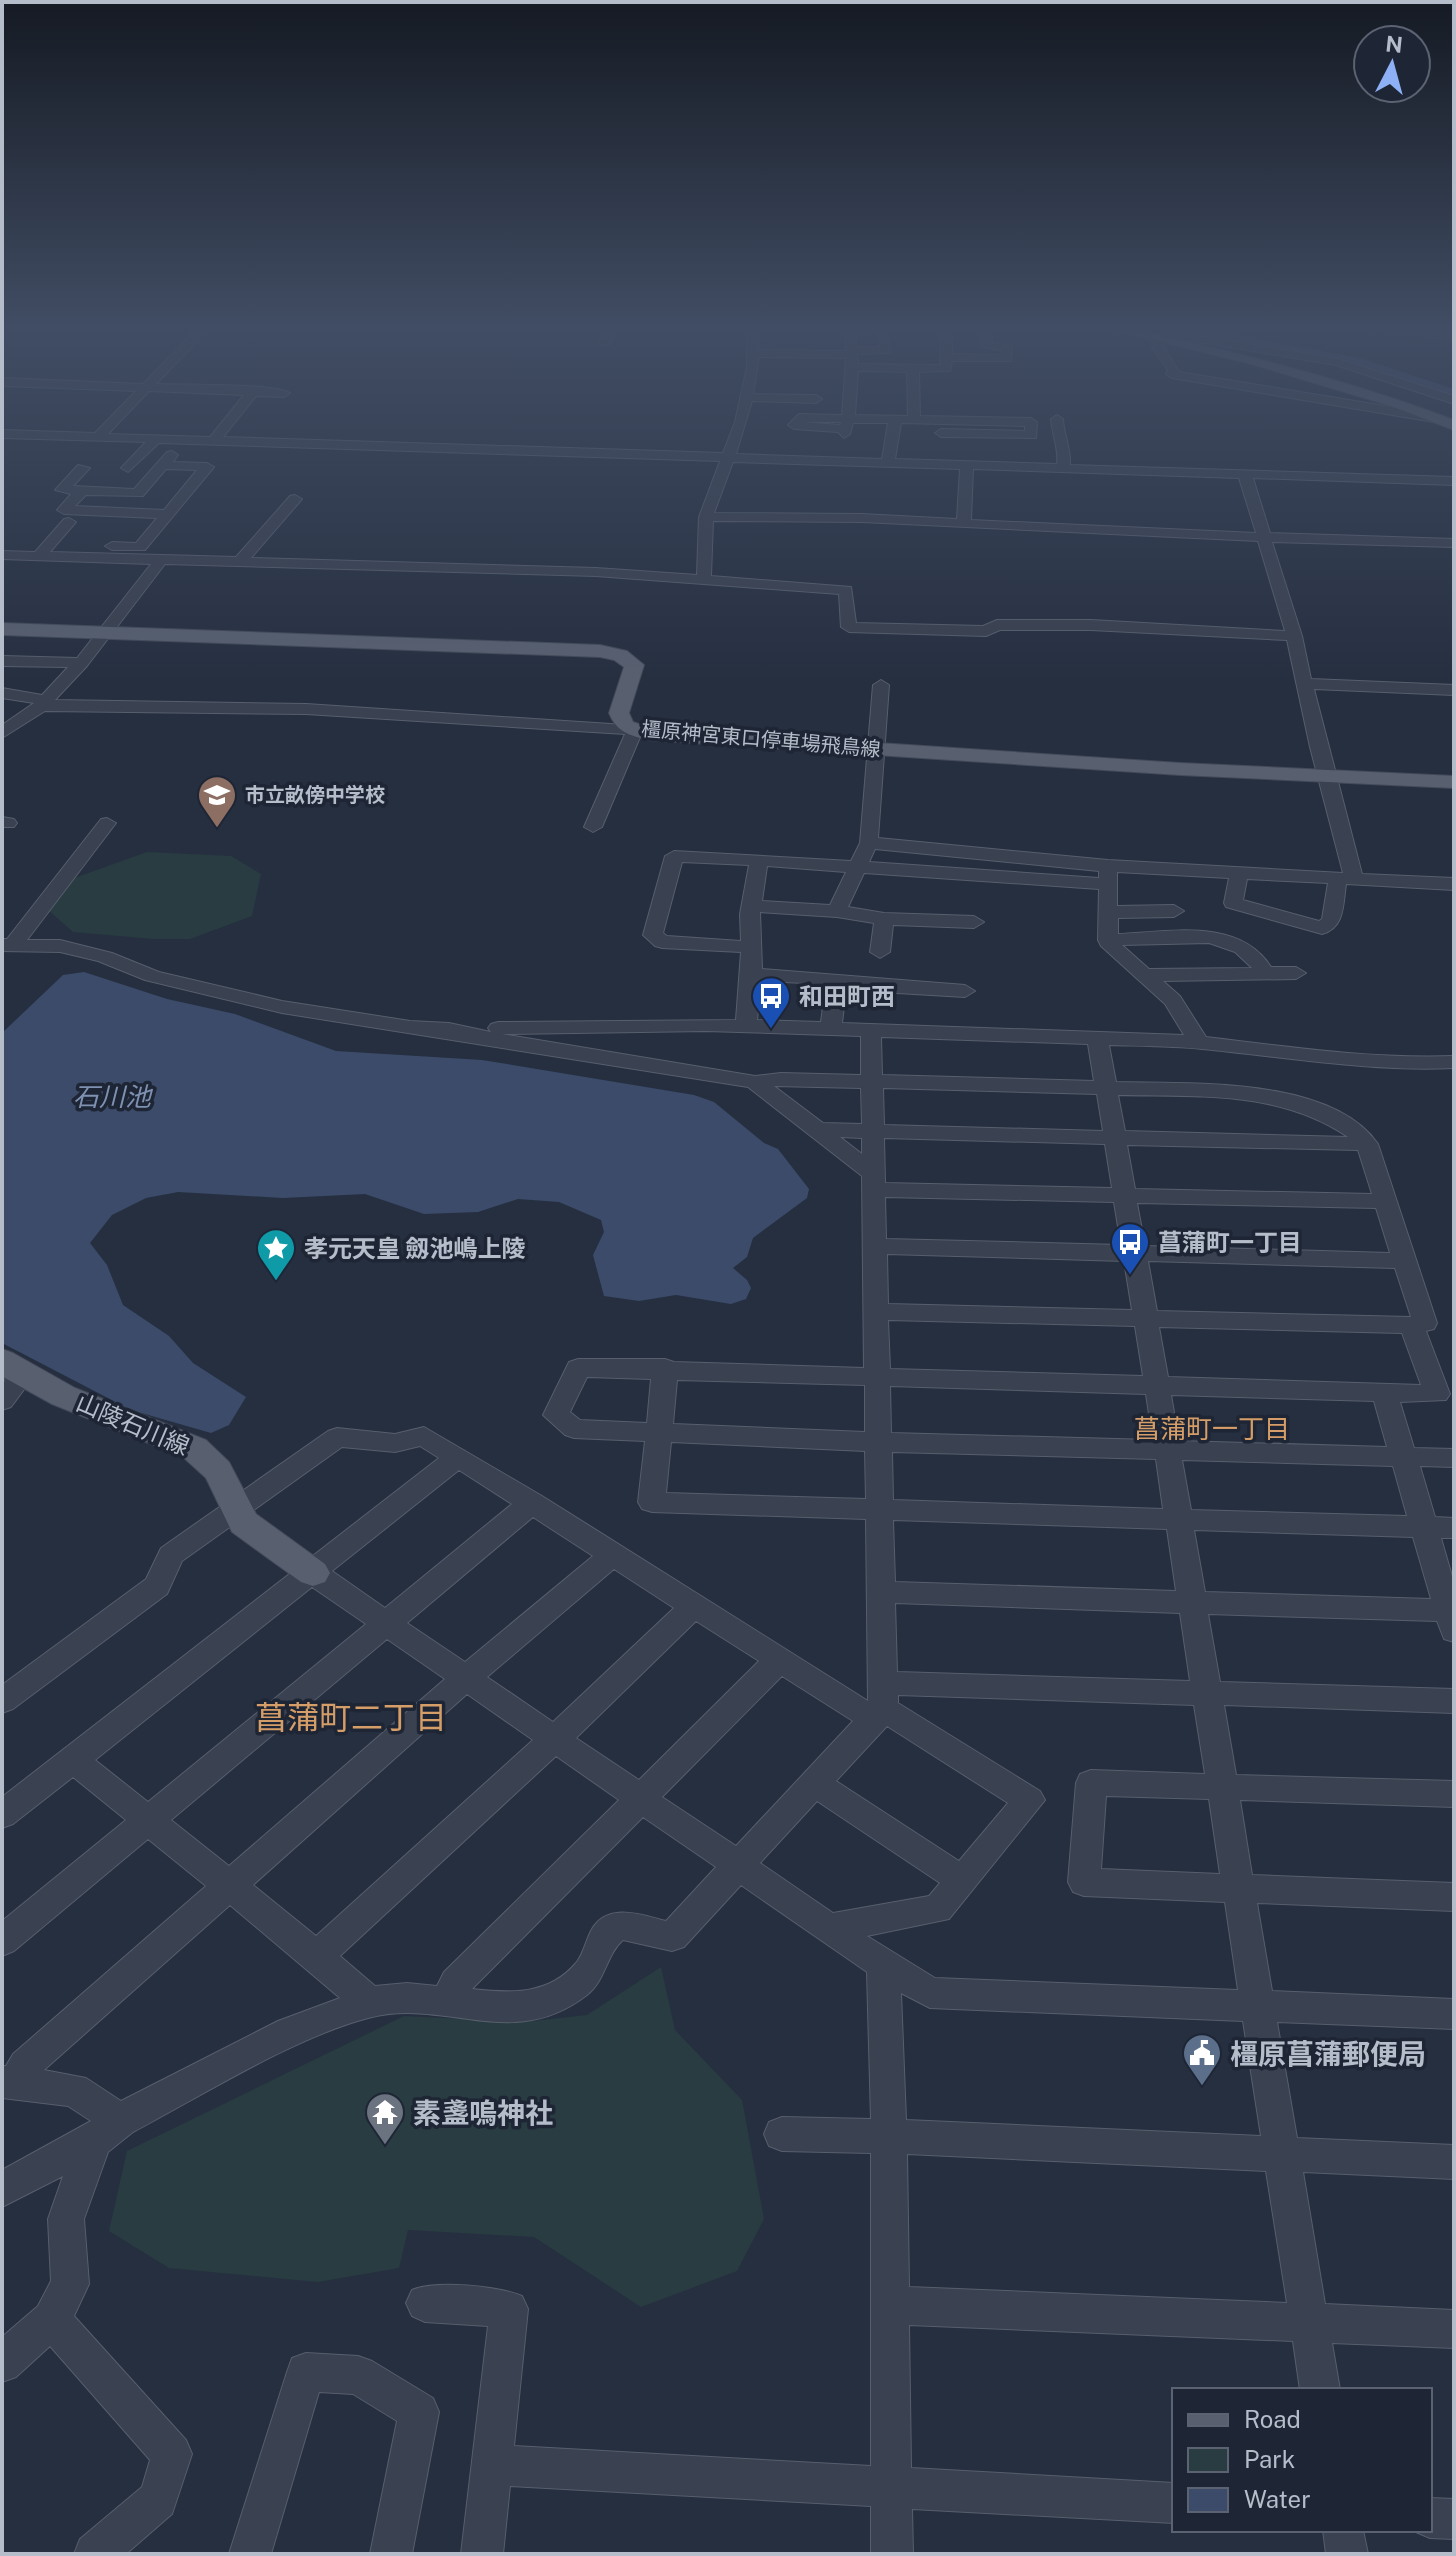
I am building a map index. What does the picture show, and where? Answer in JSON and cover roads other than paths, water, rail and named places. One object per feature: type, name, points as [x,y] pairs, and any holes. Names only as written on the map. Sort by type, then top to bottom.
[{"type":"main road","name":"橿原神宮東口停車場飛鳥線","points":[[2,629],[614,653],[629,659],[634,665],[619,713],[622,723],[656,735],[1328,777],[1454,782]]},
{"type":"main road","name":"山陵石川線","points":[[8,1379],[186,1443],[211,1462],[228,1485],[236,1512],[244,1523],[313,1573]]},
{"type":"street","points":[[49,452],[57,444]]},
{"type":"street","points":[[128,468],[151,444]]},
{"type":"street","points":[[83,468],[62,490],[138,493],[181,444]]},
{"type":"street","points":[[217,458],[228,444]]},
{"type":"street","points":[[301,444],[888,464],[938,444]]},
{"type":"street","points":[[704,579],[706,517],[733,444]]},
{"type":"street","points":[[835,463],[841,444]]},
{"type":"street","points":[[888,464],[891,444]]},
{"type":"street","points":[[942,444],[967,467],[1454,481]]},
{"type":"street","points":[[1063,444],[1063,470]]},
{"type":"street","points":[[993,468],[995,447]]},
{"type":"street","points":[[82,491],[64,510],[109,529],[140,547],[207,467],[163,465]]},
{"type":"street","points":[[964,525],[967,467]]},
{"type":"street","points":[[1239,873],[1233,903],[1322,928],[1331,921],[1346,879],[1328,777],[1318,747],[1294,636],[1245,475]]},
{"type":"street","points":[[241,561],[295,499]]},
{"type":"street","points":[[83,558],[109,529],[168,514]]},
{"type":"street","points":[[706,517],[862,518],[964,525],[1454,543]]},
{"type":"street","points":[[39,556],[69,522]]},
{"type":"street","points":[[2,573],[10,556],[475,567],[846,590],[849,627],[870,630],[986,631],[997,625],[1091,625],[1294,636]]},
{"type":"street","points":[[7,726],[44,703],[81,663],[161,560]]},
{"type":"street","points":[[2,661],[81,663]]},
{"type":"street","points":[[1305,684],[1454,690]]},
{"type":"street","points":[[837,911],[869,843],[881,685]]},
{"type":"street","points":[[2,693],[44,703],[306,709],[635,730],[593,827]]},
{"type":"street","points":[[7,945],[107,823]]},
{"type":"street","points":[[869,843],[1108,875]]},
{"type":"street","points":[[751,947],[662,942],[653,935],[674,856],[859,867],[1108,875],[1239,873],[1454,884]]},
{"type":"street","points":[[746,1025],[752,974],[752,906],[759,860]]},
{"type":"street","points":[[1108,875],[1108,940],[1111,946],[1173,1000],[1199,1042]]},
{"type":"street","points":[[752,906],[837,911],[884,919],[974,922]]},
{"type":"street","points":[[1109,912],[1174,911]]},
{"type":"street","points":[[880,952],[884,919]]},
{"type":"street","points":[[1108,940],[1222,940],[1246,948],[1257,957],[1265,974]]},
{"type":"street","points":[[7,945],[60,946],[105,957],[152,976],[282,1007],[755,1082],[781,1079],[1105,1087],[1268,1095],[1309,1104],[1361,1135],[1367,1144],[1425,1323],[876,1312]]},
{"type":"street","points":[[1145,975],[1296,973]]},
{"type":"street","points":[[752,974],[837,979],[831,1028]]},
{"type":"street","points":[[837,983],[965,991]]},
{"type":"street","points":[[433,1029],[746,1025],[1199,1042],[1347,1060],[1408,1064],[1454,1062]]},
{"type":"street","points":[[2,2189],[290,2032],[369,2002],[407,1998],[516,2009],[541,2003],[573,1986],[589,1972],[605,1936],[614,1928],[627,1925],[672,1937],[815,1783],[881,1704],[882,1592],[871,1030]]},
{"type":"street","points":[[1098,1039],[1320,2388]]},
{"type":"street","points":[[755,1082],[819,1130],[873,1182],[1125,1195],[1386,1201]]},
{"type":"street","points":[[819,1130],[1367,1144]]},
{"type":"street","points":[[874,1246],[1405,1261]]},
{"type":"street","points":[[1412,1325],[1437,1394],[665,1368],[578,1368],[556,1415],[574,1429],[659,1435],[1454,1458]]},
{"type":"street","points":[[665,1368],[652,1502],[1454,1528]]},
{"type":"street","points":[[882,1592],[1193,1603],[1452,1618],[1385,1393]]},
{"type":"street","points":[[2,1701],[157,1586],[171,1555],[236,1512],[337,1437],[395,1443],[424,1436],[695,1605],[778,1661],[881,1704],[1029,1800],[938,1909],[829,1928]]},
{"type":"street","points":[[2,1815],[458,1457]]},
{"type":"street","points":[[2,1941],[532,1503]]},
{"type":"street","points":[[9,2082],[467,1677],[613,1554]]},
{"type":"street","points":[[313,1573],[883,1965],[930,1993],[1454,2014]]},
{"type":"street","points":[[317,1956],[555,1739],[695,1605]]},
{"type":"street","points":[[447,2001],[456,1983],[638,1797],[778,1661]]},
{"type":"street","points":[[881,1704],[1207,1693],[1454,1701]]},
{"type":"street","points":[[72,1759],[317,1956],[369,2002]]},
{"type":"street","points":[[815,1783],[962,1880]]},
{"type":"street","points":[[1454,1794],[1091,1783],[1084,1882],[1454,1897]]},
{"type":"street","points":[[883,1965],[889,2136],[892,2554]]},
{"type":"street","points":[[9,2082],[74,2090],[107,2130]]},
{"type":"street","points":[[2,2363],[51,2319],[70,2284],[66,2219],[107,2130]]},
{"type":"street","points":[[782,2134],[889,2136],[1454,2162]]},
{"type":"street","points":[[425,2303],[509,2309],[482,2554]]},
{"type":"street","points":[[890,2305],[1454,2329]]},
{"type":"street","points":[[51,2319],[172,2454],[158,2500],[95,2554]]},
{"type":"street","points":[[250,2554],[306,2372],[358,2375],[419,2412],[391,2554]]},
{"type":"street","points":[[492,2465],[1172,2503]]},
{"type":"street","points":[[1432,2518],[1454,2519]]},
{"type":"street","points":[[1343,2532],[1347,2554]]},
{"type":"water","name":"石川池","points":[[84,972],[167,999],[235,1014],[336,1051],[482,1060],[694,1095],[714,1102],[764,1143],[778,1149],[809,1189],[807,1198],[753,1238],[747,1257],[733,1268],[751,1288],[746,1299],[731,1304],[676,1295],[639,1301],[604,1296],[593,1255],[604,1232],[601,1220],[559,1202],[518,1199],[478,1212],[424,1214],[365,1194],[283,1198],[178,1192],[146,1198],[112,1215],[90,1243],[107,1265],[123,1305],[169,1336],[193,1363],[246,1397],[229,1425],[211,1433],[131,1410],[2,1343],[2,1033],[63,975]]},
{"type":"place","name":"市立畝傍中学校","points":[[217,829]]},
{"type":"place","name":"和田町西","points":[[771,1030]]},
{"type":"place","name":"菖蒲町一丁目","points":[[1130,1276]]},
{"type":"place","name":"孝元天皇 劔池嶋上陵","points":[[276,1282]]},
{"type":"place","name":"橿原菖蒲郵便局","points":[[1202,2087]]},
{"type":"place","name":"素盞嗚神社","points":[[385,2146]]},
{"type":"district","name":"菖蒲町一丁目","points":[[1212,1428]]},
{"type":"district","name":"菖蒲町二丁目","points":[[351,1717]]}]
